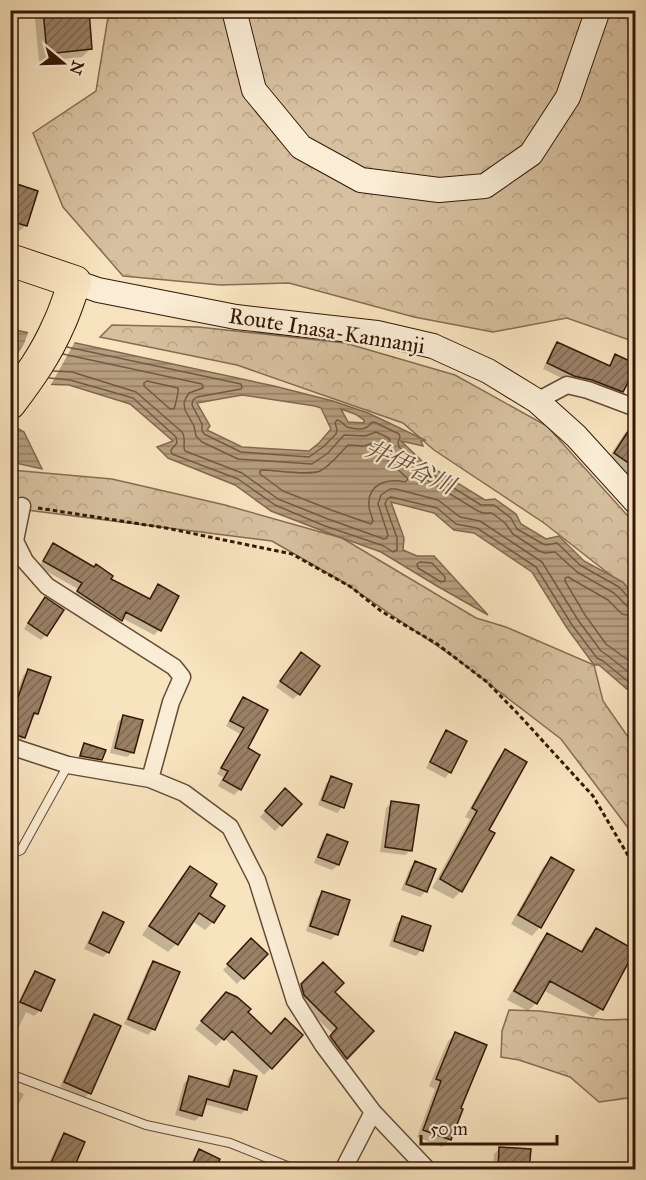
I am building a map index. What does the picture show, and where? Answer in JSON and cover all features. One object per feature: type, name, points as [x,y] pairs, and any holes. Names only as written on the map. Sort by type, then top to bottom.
[{"type":"highway","points":[[10,260],[70,296],[52,339],[10,403]]},
{"type":"main road","points":[[234,10],[254,90],[301,147],[362,180],[439,190],[485,186],[531,154],[568,97],[598,10]]},
{"type":"main road","name":"Route Inasa-Kannanji","points":[[70,296],[98,290],[236,316],[377,333],[433,346],[488,371],[537,401],[576,436],[636,502]]},
{"type":"street","points":[[537,401],[567,385],[588,390],[636,408]]},
{"type":"street","points":[[22,506],[15,541],[24,561],[47,586],[174,667],[182,676],[171,702],[150,779]]},
{"type":"street","points":[[10,746],[68,765],[150,779],[184,792],[230,827],[257,880],[295,1001],[323,1045],[373,1112],[428,1170]]},
{"type":"street","points":[[343,1170],[373,1112]]},
{"type":"lane","points":[[10,855],[21,850],[68,765]]},
{"type":"lane","points":[[10,1074],[146,1125],[230,1143],[297,1170]]},
{"type":"path","points":[[22,506],[166,528],[292,554],[351,587],[381,611],[437,644],[487,682],[593,796],[636,869]]},
{"type":"green space","points":[[109,11],[635,11],[635,342],[567,318],[493,332],[414,317],[289,283],[220,285],[123,276],[63,207],[33,133],[96,91]]},
{"type":"green space","points":[[112,325],[198,327],[345,343],[455,375],[547,426],[635,524],[635,600],[613,577],[544,523],[434,450],[403,423],[237,365],[100,337]]},
{"type":"green space","points":[[11,470],[112,479],[225,505],[342,538],[476,618],[506,627],[594,665],[603,701],[635,747],[635,837],[561,739],[458,660],[343,582],[272,541],[11,508]]},
{"type":"green space","points":[[509,1010],[540,1011],[606,1020],[635,1019],[635,1097],[599,1102],[570,1077],[519,1060],[501,1057],[502,1031]]},
{"type":"water","name":"井伊谷川","points":[[11,329],[333,401],[368,413],[425,440],[421,441],[423,446],[401,441],[423,462],[485,500],[495,499],[516,514],[521,524],[546,539],[559,536],[584,561],[623,582],[635,597],[635,696],[599,665],[594,665],[567,628],[532,572],[474,533],[454,530],[434,513],[391,502],[404,538],[403,550],[417,556],[434,556],[488,615],[381,552],[271,511],[235,485],[168,458],[157,447],[173,441],[130,404],[69,385],[11,383]],"holes":[[[242,395],[321,408],[331,429],[309,451],[242,447],[207,430],[210,426],[197,403]],[[341,409],[355,414],[364,420],[364,423],[348,422]]]},
{"type":"water","points":[[10,424],[24,432],[42,469],[11,462]]},
{"type":"pier","points":[[29,330],[76,340],[49,388],[10,386],[11,365],[24,344]]},
{"type":"building","points":[[43,10],[89,10],[92,49],[47,54]]},
{"type":"building","points":[[17,184],[38,191],[27,226],[10,221],[10,204]]},
{"type":"building","points":[[557,342],[610,366],[615,354],[636,364],[636,367],[623,392],[574,376],[547,363]]},
{"type":"building","points":[[636,419],[636,468],[614,453]]},
{"type":"building","points":[[53,543],[94,567],[96,564],[113,576],[111,579],[150,599],[158,584],[179,596],[161,631],[126,612],[122,621],[77,591],[82,583],[43,561]]},
{"type":"building","points":[[45,597],[64,610],[47,636],[28,623]]},
{"type":"building","points":[[301,652],[320,666],[300,695],[280,681]]},
{"type":"building","points":[[28,669],[51,677],[38,714],[34,713],[25,738],[10,733],[10,720]]},
{"type":"building","points":[[243,697],[268,710],[248,748],[260,755],[241,790],[223,780],[228,771],[221,768],[244,728],[230,721]]},
{"type":"building","points":[[123,715],[143,720],[134,753],[115,748]]},
{"type":"building","points":[[446,730],[467,741],[451,773],[430,762]]},
{"type":"building","points":[[84,743],[106,750],[102,760],[80,756]]},
{"type":"building","points":[[505,749],[527,762],[489,830],[495,833],[462,892],[440,879],[477,811],[472,808]]},
{"type":"building","points":[[331,776],[352,784],[344,808],[322,800]]},
{"type":"building","points":[[285,788],[302,804],[282,826],[265,811]]},
{"type":"building","points":[[391,801],[419,805],[412,851],[385,847]]},
{"type":"building","points":[[327,834],[348,842],[339,865],[318,857]]},
{"type":"building","points":[[551,857],[574,870],[541,928],[518,915]]},
{"type":"building","points":[[415,861],[436,869],[427,892],[406,884]]},
{"type":"building","points":[[190,866],[217,884],[210,896],[225,906],[214,923],[199,913],[178,945],[149,926]]},
{"type":"building","points":[[322,891],[350,900],[338,935],[310,926]]},
{"type":"building","points":[[103,912],[124,922],[109,953],[89,943]]},
{"type":"building","points":[[402,916],[431,926],[423,951],[394,941]]},
{"type":"building","points":[[596,928],[635,950],[603,1010],[550,981],[537,1004],[514,991],[547,933],[582,952]]},
{"type":"building","points":[[251,938],[268,954],[244,979],[227,964]]},
{"type":"building","points":[[153,961],[180,972],[155,1030],[128,1019]]},
{"type":"building","points":[[323,962],[344,983],[335,992],[374,1031],[347,1059],[330,1036],[337,1028],[304,995],[301,984]]},
{"type":"building","points":[[35,971],[55,980],[41,1011],[20,1002]]},
{"type":"building","points":[[226,992],[237,997],[251,1009],[248,1012],[271,1034],[285,1018],[303,1035],[272,1069],[232,1031],[224,1040],[201,1021]]},
{"type":"building","points":[[94,1014],[121,1026],[91,1094],[64,1082]]},
{"type":"building","points":[[455,1032],[487,1045],[461,1108],[463,1109],[451,1140],[423,1130],[441,1081],[436,1079]]},
{"type":"building","points":[[234,1070],[257,1076],[247,1110],[207,1099],[202,1116],[180,1110],[189,1076],[229,1087]]},
{"type":"building","points":[[64,1133],[85,1142],[73,1170],[48,1170]]},
{"type":"building","points":[[499,1147],[531,1149],[529,1170],[498,1170]]},
{"type":"building","points":[[199,1149],[220,1159],[215,1170],[190,1170]]}]
